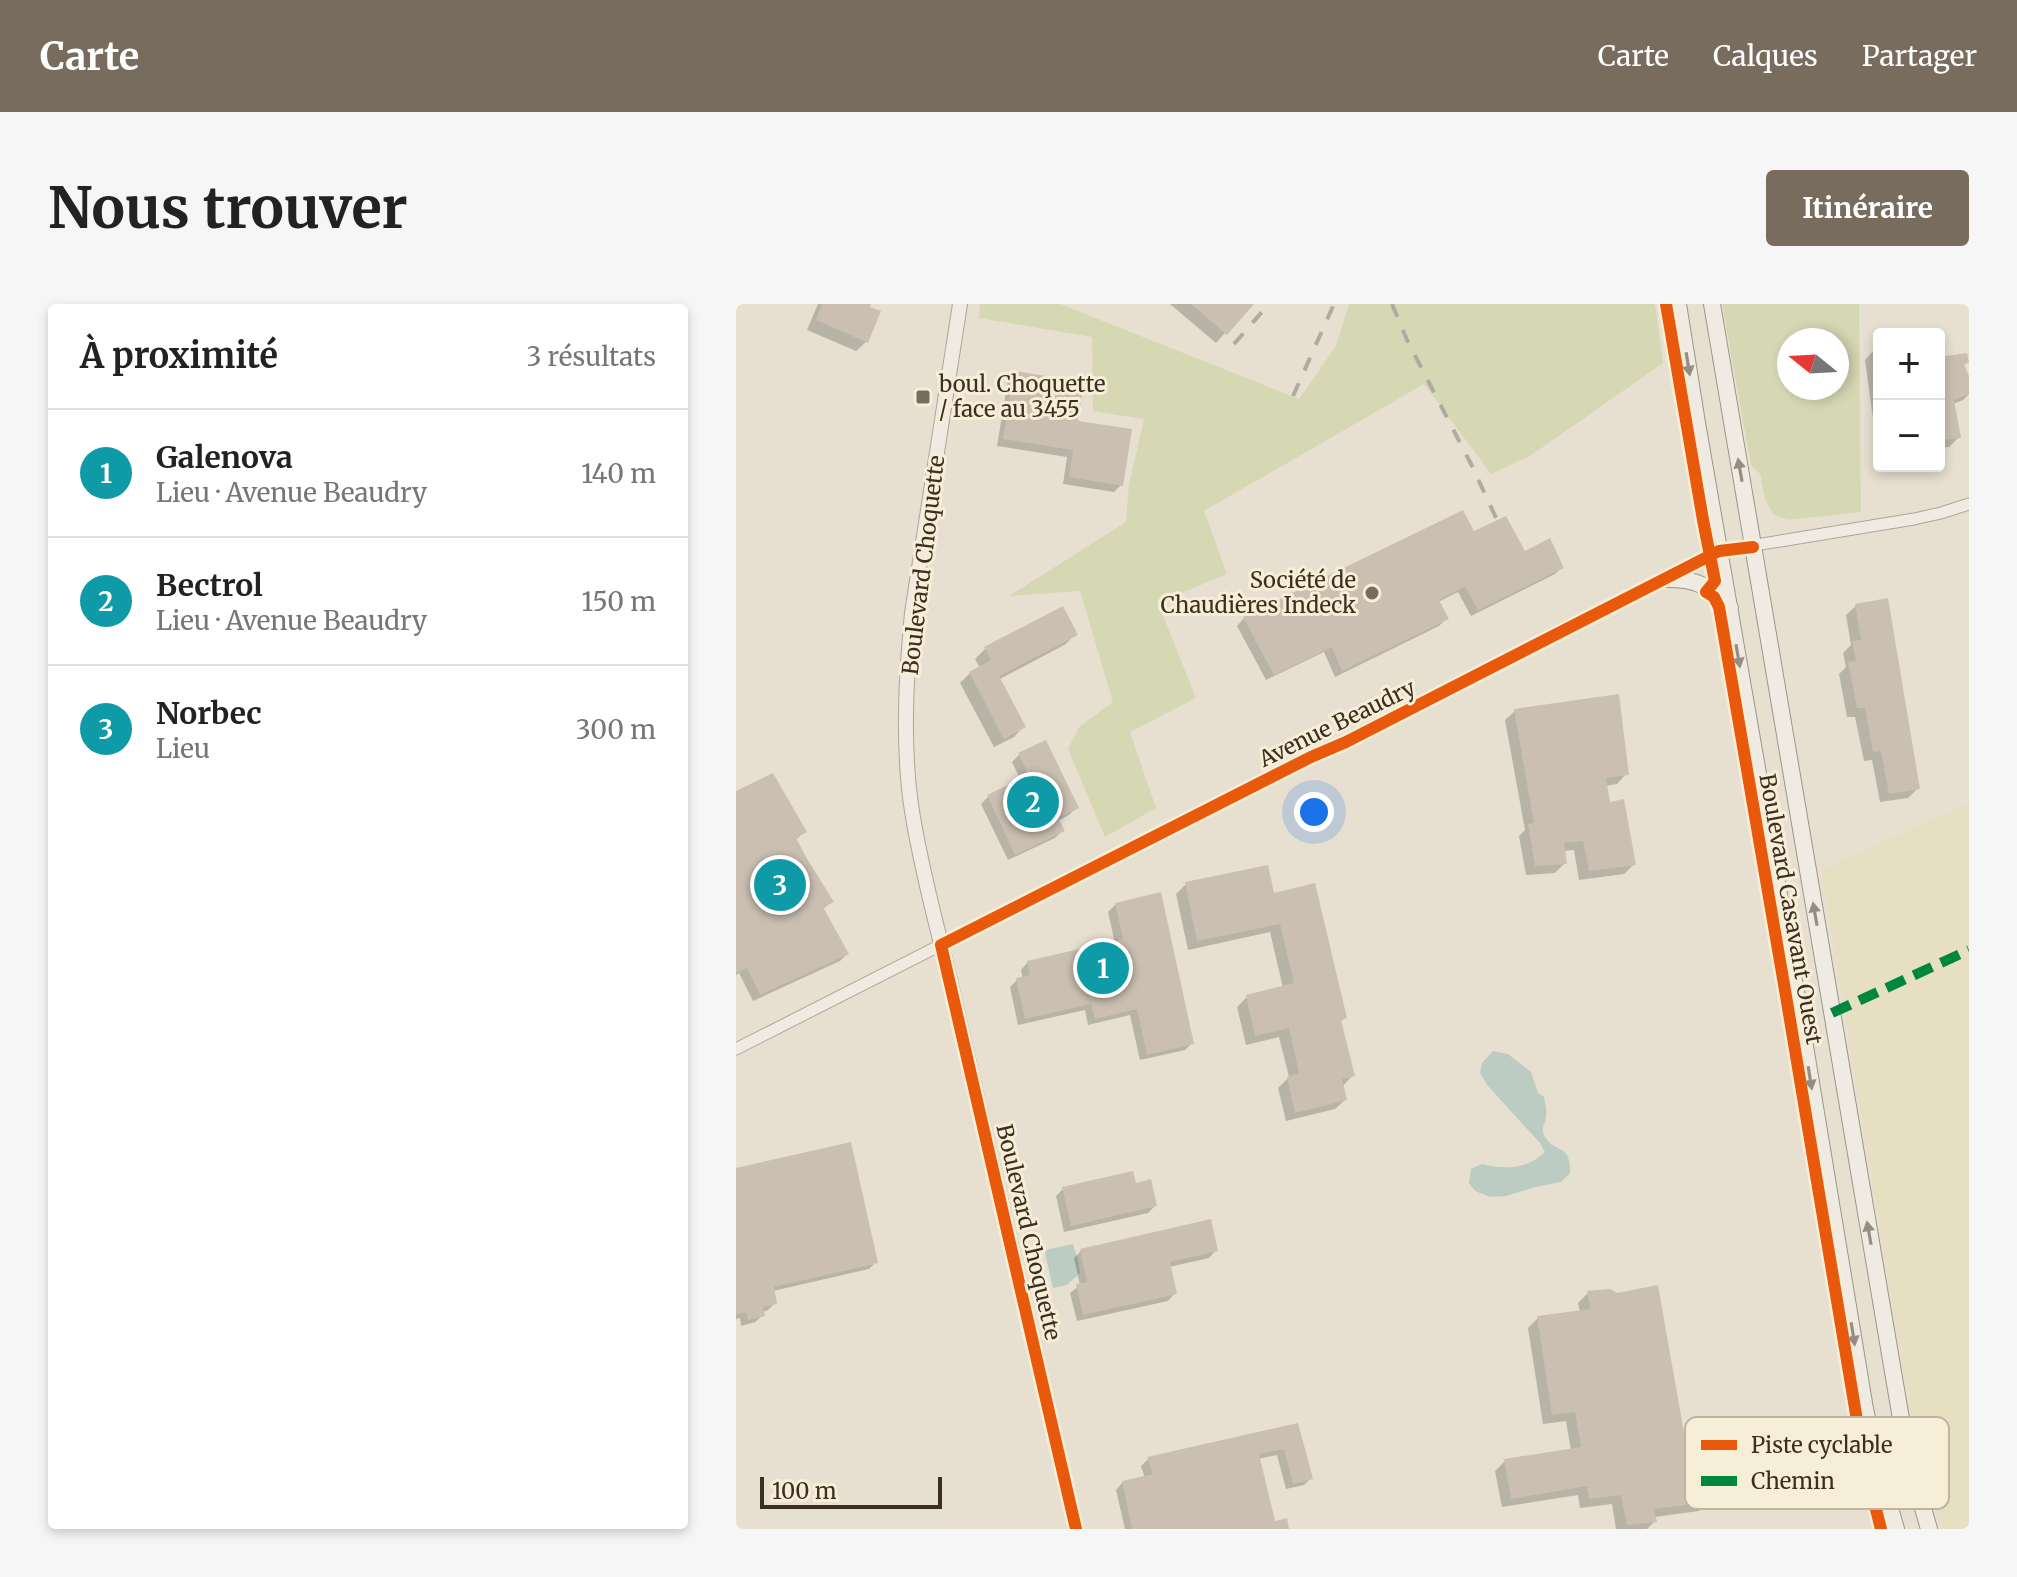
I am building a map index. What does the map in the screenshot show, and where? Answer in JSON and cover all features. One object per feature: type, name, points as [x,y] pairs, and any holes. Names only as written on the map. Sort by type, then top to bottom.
[{"type":"main road","name":"Boulevard Casavant Ouest","points":[[1678,304],[1867,1417]]},
{"type":"main road","name":"Boulevard Casavant Ouest","points":[[1712,304],[1901,1417]]},
{"type":"main road","points":[[1667,579],[1689,579],[1700,584],[1713,591],[1730,608]]},
{"type":"main road","name":"Boulevard Casavant Ouest","points":[[1890,1509],[1896,1529]]},
{"type":"main road","name":"Boulevard Casavant Ouest","points":[[1923,1509],[1929,1529]]},
{"type":"street","name":"Boulevard Choquette","points":[[960,304],[912,613],[907,746],[912,810],[1076,1529]]},
{"type":"street","name":"Avenue Beaudry","points":[[736,1049],[1719,551],[1914,519],[1969,504]]},
{"type":"shaded area","points":[[1969,803],[1969,1529],[1943,1529],[1935,1509],[1949,1509],[1949,1417],[1912,1417],[1909,1405],[1821,870]]},
{"type":"shaded area","points":[[1493,1051],[1508,1054],[1531,1072],[1538,1093],[1544,1097],[1544,1134],[1549,1142],[1565,1153],[1570,1164],[1570,1173],[1561,1182],[1490,1197],[1475,1191],[1469,1183],[1471,1169],[1482,1164],[1515,1167],[1531,1162],[1545,1152],[1480,1073],[1482,1063]]},
{"type":"shaded area","points":[[1073,1244],[1080,1273],[1067,1285],[1053,1288],[1046,1250]]},
{"type":"green space","points":[[980,304],[1060,304],[1299,399],[1336,346],[1349,304],[1655,304],[1663,363],[1530,456],[1491,474],[1424,384],[1204,511],[1227,574],[1158,603],[1196,698],[1130,732],[1156,808],[1105,837],[1068,749],[1079,727],[1113,702],[1080,591],[1009,596],[1126,522],[1129,484],[1144,419],[1093,411],[1092,337],[979,318]]},
{"type":"green space","points":[[1722,304],[1859,304],[1861,512],[1788,520],[1773,514],[1765,499],[1760,474],[1751,465]]},
{"type":"building","points":[[822,304],[871,304],[870,307],[881,311],[868,343],[816,320]]},
{"type":"building","points":[[1191,304],[1254,304],[1227,335]]},
{"type":"building","points":[[1967,353],[1969,362],[1964,365],[1969,376],[1969,394],[1954,400],[1961,438],[1945,439],[1945,356]]},
{"type":"building","points":[[1014,371],[1084,382],[1078,421],[1132,429],[1123,486],[1069,477],[1073,450],[1003,439]]},
{"type":"building","name":"Société de Chaudières Indeck","points":[[1463,510],[1474,531],[1506,516],[1525,551],[1550,538],[1564,568],[1478,610],[1465,586],[1439,600],[1449,619],[1342,671],[1332,647],[1274,675],[1243,617]]},
{"type":"building","points":[[1888,598],[1920,789],[1889,794],[1881,751],[1873,752],[1865,708],[1857,708],[1848,662],[1856,661],[1852,641],[1861,640],[1855,604]]},
{"type":"building","points":[[1063,606],[1078,635],[999,676],[1026,727],[1004,739],[969,672],[991,660],[984,647]]},
{"type":"building","points":[[1619,694],[1629,775],[1606,778],[1610,802],[1624,799],[1636,865],[1589,871],[1583,841],[1564,843],[1567,864],[1535,866],[1528,824],[1534,823],[1514,709]]},
{"type":"building","points":[[1046,740],[1079,808],[1058,818],[1065,831],[1015,855],[987,795],[1029,775],[1018,753]]},
{"type":"building","points":[[773,773],[807,832],[796,838],[834,902],[823,907],[849,954],[760,995],[747,968],[736,973],[736,791]]},
{"type":"building","points":[[1268,865],[1274,893],[1315,883],[1347,1018],[1341,1020],[1355,1076],[1342,1079],[1347,1100],[1295,1113],[1287,1077],[1299,1073],[1289,1028],[1255,1036],[1246,995],[1294,983],[1280,924],[1197,941],[1185,882]]},
{"type":"building","points":[[1161,892],[1194,1044],[1147,1055],[1137,1009],[1095,1019],[1091,1004],[1025,1019],[1016,978],[1030,975],[1027,961],[1123,939],[1115,903]]},
{"type":"building","points":[[851,1142],[878,1263],[774,1287],[777,1304],[763,1307],[765,1316],[748,1320],[746,1312],[736,1315],[736,1168]]},
{"type":"building","points":[[1133,1171],[1136,1183],[1151,1179],[1157,1206],[1071,1226],[1062,1187]]},
{"type":"building","points":[[1211,1219],[1218,1251],[1170,1262],[1177,1294],[1083,1315],[1076,1284],[1087,1282],[1080,1249]]},
{"type":"building","points":[[1658,1285],[1685,1439],[1685,1505],[1654,1509],[1657,1522],[1627,1525],[1621,1495],[1589,1499],[1587,1486],[1511,1499],[1504,1459],[1581,1447],[1575,1412],[1552,1415],[1537,1316],[1590,1309],[1587,1291],[1610,1289],[1617,1293]]},
{"type":"building","points":[[1298,1423],[1313,1479],[1293,1484],[1284,1449],[1259,1454],[1275,1521],[1287,1518],[1289,1529],[1132,1529],[1122,1481],[1153,1474],[1147,1457]]},
{"type":"railway","points":[[1234,344],[1269,304]]},
{"type":"railway","points":[[1293,396],[1334,304]]},
{"type":"railway","points":[[1392,304],[1497,520]]},
{"type":"marked path","points":[[1832,1013],[1969,950]]},
{"type":"cycle path","points":[[1666,304],[1715,581],[1706,592],[1714,597],[1719,607],[1856,1417]]},
{"type":"cycle path","points":[[1076,1529],[941,945],[1719,551],[1753,547]]},
{"type":"cycle path","points":[[1876,1509],[1881,1529]]},
{"type":"place","name":"boul. Choquette / face au 3455","points":[[923,397]]},
{"type":"place","name":"Société de Chaudières Indeck","points":[[1372,593]]},
{"type":"place","name":"Bectrol","points":[[1033,802]]},
{"type":"place","name":"Norbec","points":[[780,885]]},
{"type":"place","name":"Galenova","points":[[1103,968]]}]
